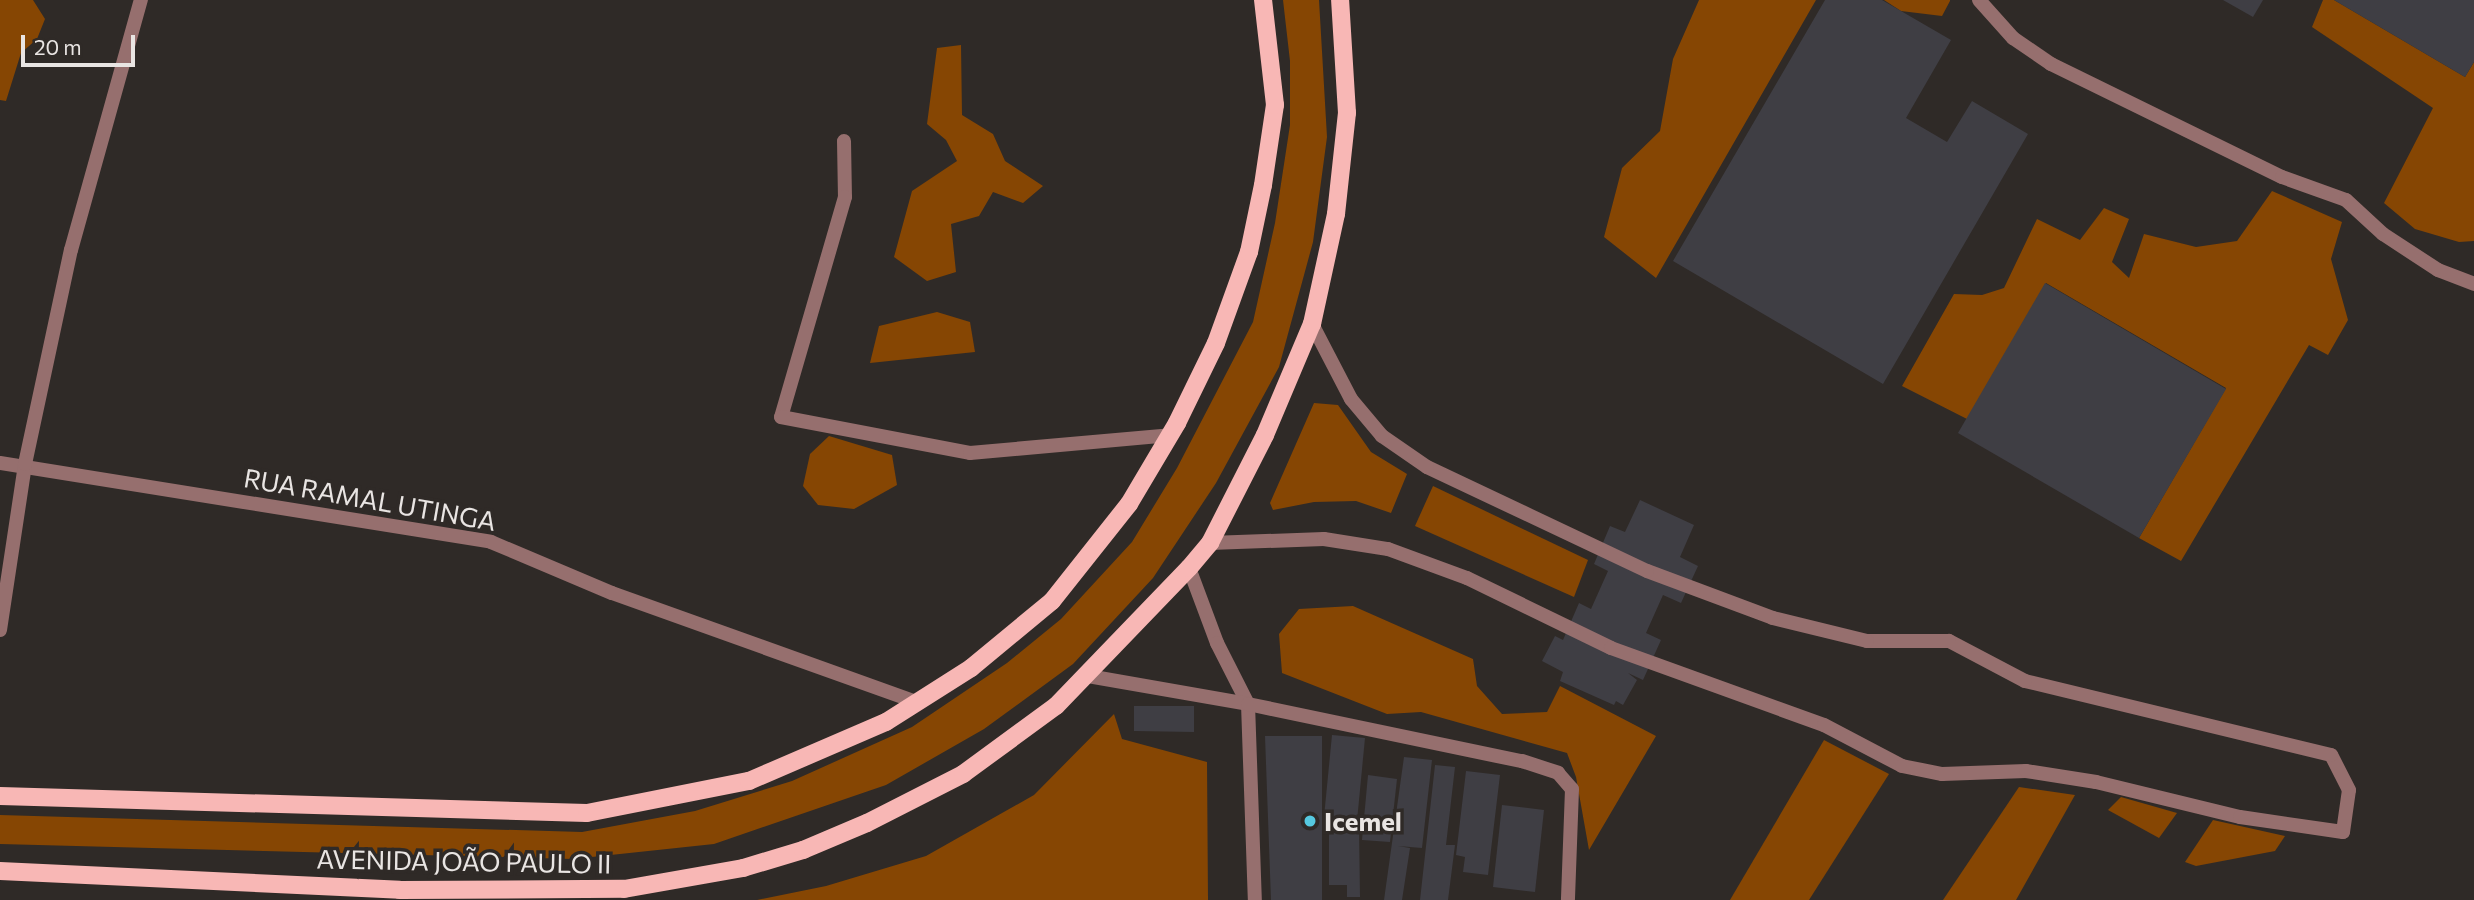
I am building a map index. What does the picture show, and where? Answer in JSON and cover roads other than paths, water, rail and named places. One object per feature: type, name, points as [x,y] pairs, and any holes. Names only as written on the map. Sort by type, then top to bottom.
[{"type":"main road","name":"AVENIDA JOÃO PAULO II","points":[[0,796],[587,813],[749,781],[886,722],[971,668],[1052,601],[1129,504],[1170,435],[1216,343],[1249,252],[1264,185],[1275,105],[1263,0]]},
{"type":"main road","name":"AVENIDA JOÃO PAULO II","points":[[0,872],[522,891],[624,889],[743,868],[867,823],[963,774],[1056,706],[1088,676],[1189,568],[1210,543],[1265,435],[1312,324],[1336,214],[1347,113],[1340,0]]},
{"type":"street","points":[[0,630],[25,464],[71,250],[141,0]]},
{"type":"street","points":[[1979,0],[2013,38],[2051,64],[2282,177],[2346,201],[2383,234],[2438,270],[2474,284]]},
{"type":"street","points":[[844,141],[845,197],[781,417],[970,453],[1170,435]]},
{"type":"street","points":[[1210,543],[1324,539],[1388,549],[1467,578],[1611,648],[1824,724],[1902,766],[1942,774],[2026,771],[2096,782],[2240,817],[2343,832],[2349,790],[2331,755],[2025,681],[1949,641],[1867,641],[1773,618],[1647,571],[1427,467],[1382,436],[1351,399],[1312,324]]},
{"type":"street","name":"RUA RAMAL UTINGA","points":[[0,463],[25,464],[491,542],[612,593],[917,702]]},
{"type":"street","points":[[1189,568],[1217,643],[1248,704],[1255,900]]},
{"type":"street","points":[[1088,676],[1248,704],[1542,765],[1558,773],[1572,789],[1568,900]]},
{"type":"place","name":"Icemel","points":[[1310,821]]}]
